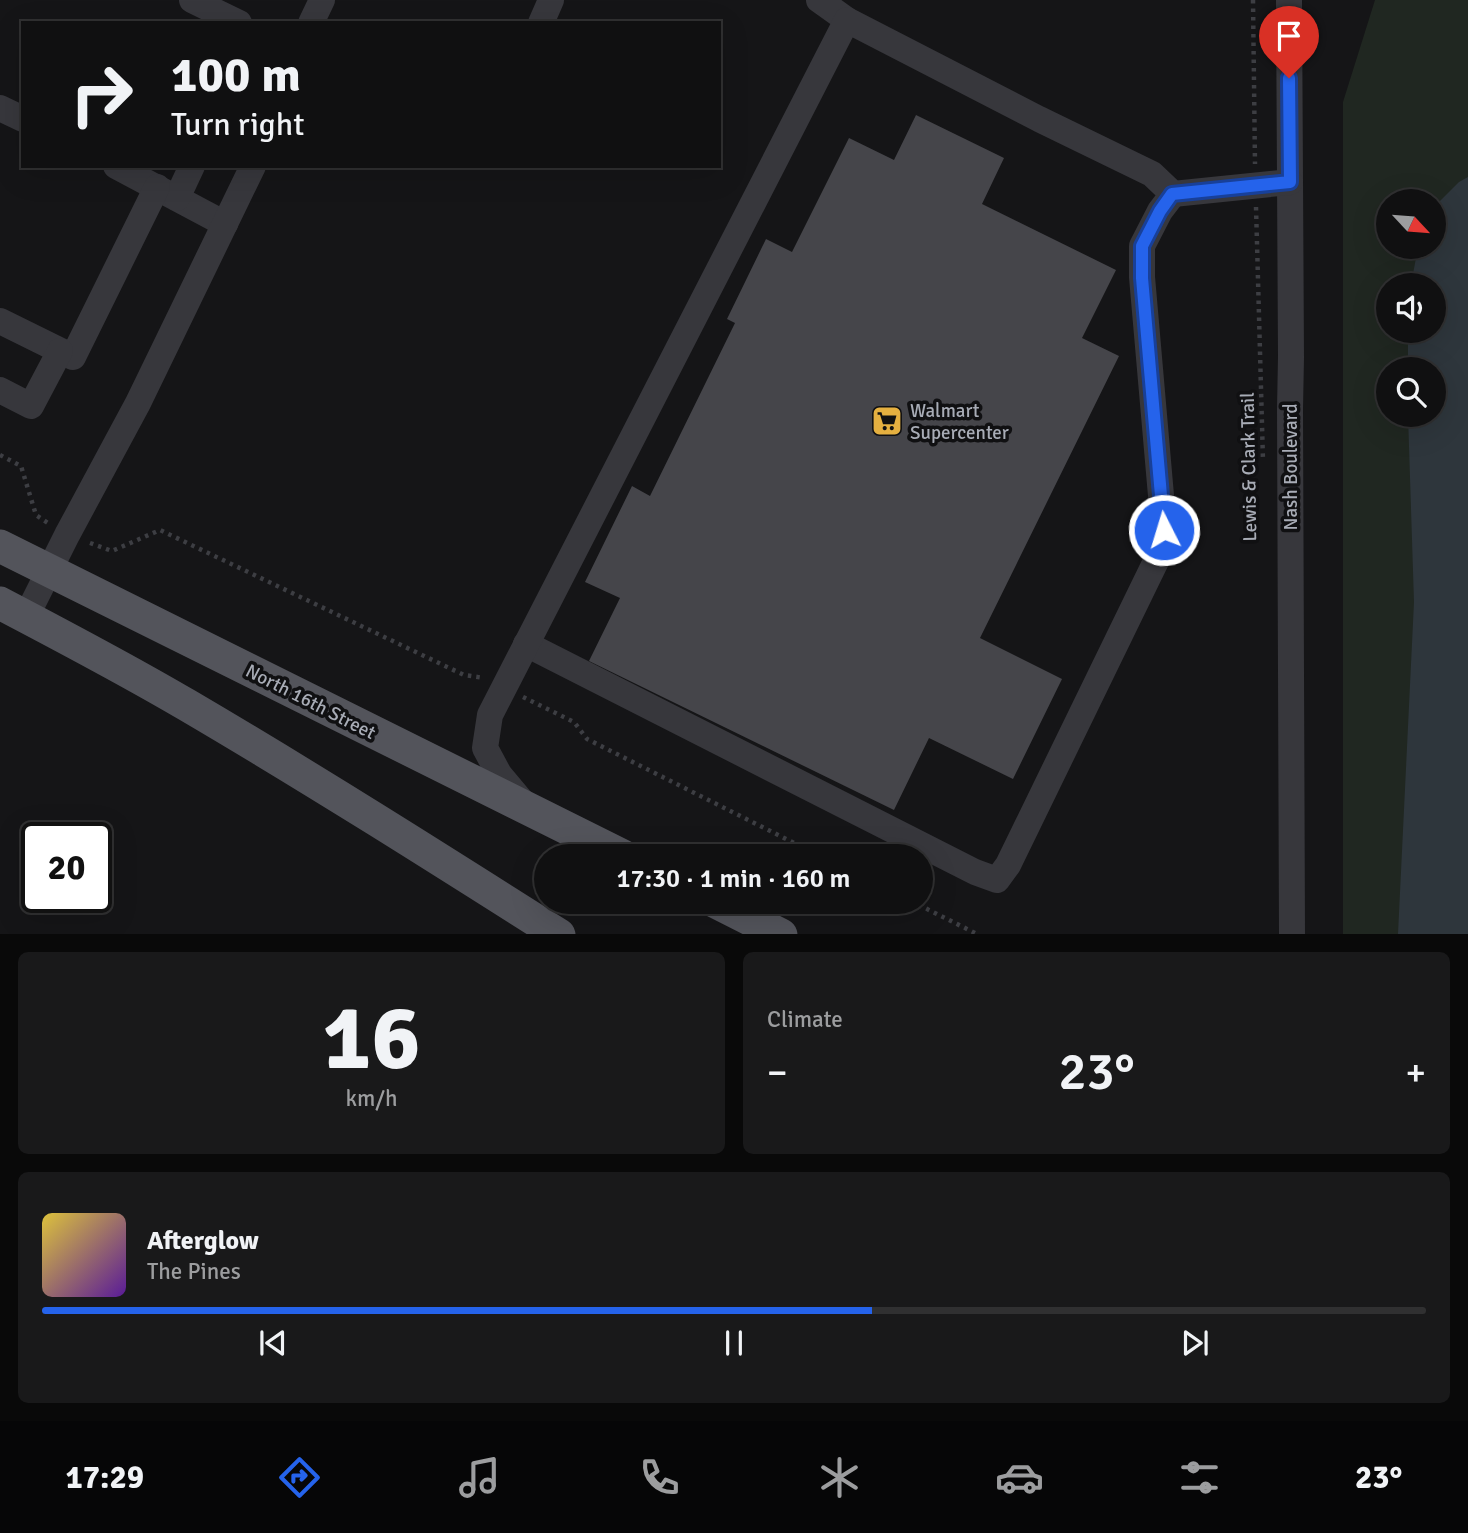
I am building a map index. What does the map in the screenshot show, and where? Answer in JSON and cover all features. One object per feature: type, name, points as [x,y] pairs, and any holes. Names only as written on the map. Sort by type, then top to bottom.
[{"type":"main road","name":"North 16th Street","points":[[0,546],[599,844]]},
{"type":"main road","points":[[13,610],[187,705],[383,823],[559,934]]},
{"type":"main road","points":[[740,914],[781,934]]},
{"type":"street","points":[[192,0],[235,21]]},
{"type":"street","points":[[312,21],[322,0]]},
{"type":"street","points":[[542,21],[551,0]]},
{"type":"street","points":[[819,0],[847,20],[1152,174],[1172,194]]},
{"type":"street","name":"Nash Boulevard","points":[[1289,0],[1292,934]]},
{"type":"street","points":[[528,809],[499,774],[485,748],[490,715],[847,20]]},
{"type":"street","points":[[0,108],[21,118]]},
{"type":"street","points":[[120,168],[225,224]]},
{"type":"street","points":[[0,321],[73,357],[167,192],[190,168]]},
{"type":"street","points":[[13,610],[50,570],[138,404],[252,168]]},
{"type":"street","points":[[526,644],[975,872],[997,880],[1007,865],[1157,559],[1164,530],[1142,278],[1142,246],[1172,194],[1290,182]]},
{"type":"street","points":[[0,390],[32,406],[60,351]]},
{"type":"path","name":"Lewis & Clark Trail","points":[[1253,0],[1264,474]]},
{"type":"path","points":[[0,455],[22,466],[36,515],[67,535],[112,551],[160,530],[464,675],[508,679],[573,722],[587,739],[796,844]]},
{"type":"path","points":[[933,912],[979,934]]},
{"type":"shaded area","points":[[1375,0],[1468,0],[1468,934],[1343,934],[1343,102]]},
{"type":"shaded area","points":[[1468,177],[1468,934],[1398,934],[1414,602],[1408,427],[1446,427],[1446,357],[1408,357],[1408,343],[1446,343],[1446,273],[1413,273],[1416,259],[1446,259],[1446,195]]},
{"type":"building","name":"Walmart Supercenter","points":[[916,115],[1004,158],[982,204],[1116,270],[1082,338],[1119,356],[980,638],[1062,679],[1013,779],[929,738],[894,810],[589,661],[620,598],[585,582],[632,486],[650,496],[735,323],[727,319],[766,239],[792,252],[849,138],[894,160]]},
{"type":"place","name":"Walmart Supercenter","points":[[887,421]]},
{"type":"route","points":[[1164,530],[1142,278],[1142,246],[1172,194],[1290,182],[1289,78]]}]
